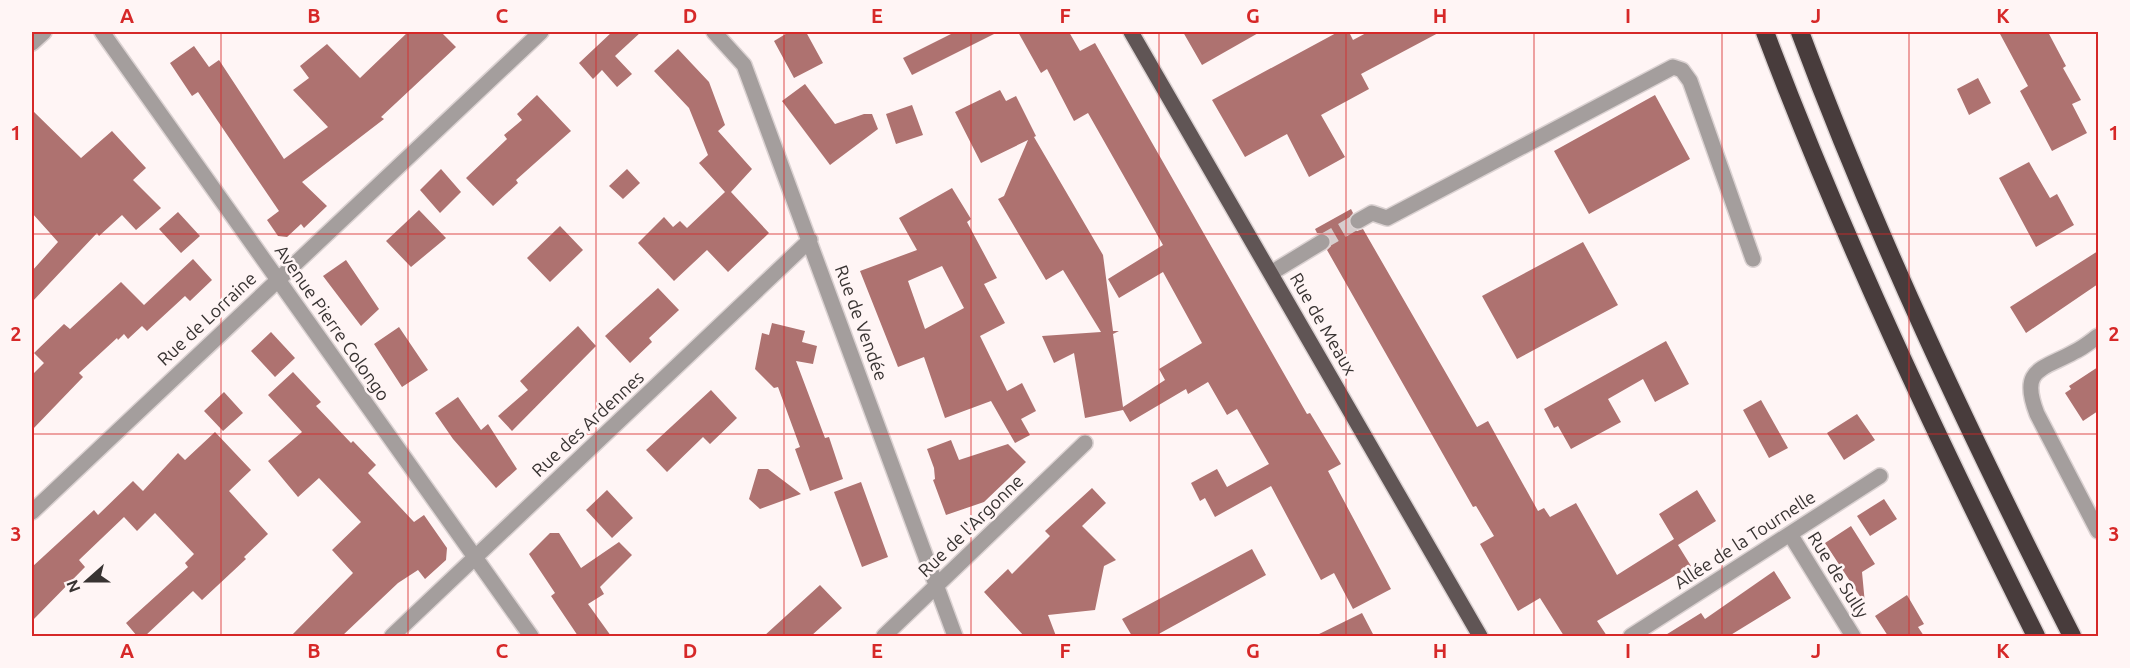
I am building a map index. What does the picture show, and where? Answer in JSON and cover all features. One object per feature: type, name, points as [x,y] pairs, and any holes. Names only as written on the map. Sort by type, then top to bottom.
[{"type":"highway","points":[[1765,32],[1818,167],[1882,318],[1951,465],[2036,636]]},
{"type":"highway","points":[[1800,32],[1849,158],[1912,305],[1979,449],[2072,636]]},
{"type":"main road","name":"Rue de Meaux","points":[[1131,32],[1480,636]]},
{"type":"street","points":[[32,43],[44,32]]},
{"type":"street","name":"Avenue Pierre Colongo","points":[[102,32],[531,636]]},
{"type":"street","name":"Rue de Lorraine","points":[[32,512],[541,32]]},
{"type":"street","name":"Rue de Vendée","points":[[714,32],[744,65],[954,636]]},
{"type":"street","points":[[1358,221],[1372,213],[1387,218],[1673,67],[1683,70],[1690,81],[1753,259]]},
{"type":"street","name":"Rue des Ardennes","points":[[392,636],[810,240]]},
{"type":"street","points":[[1271,273],[1322,242]]},
{"type":"street","points":[[2098,336],[2039,370],[2030,384],[2031,399],[2037,414],[2098,531]]},
{"type":"street","name":"Rue de l'Argonne","points":[[884,636],[1086,443]]},
{"type":"street","name":"Allée de la Tournelle","points":[[1630,636],[1880,476]]},
{"type":"street","name":"Rue de Sully","points":[[1790,534],[1853,636]]},
{"type":"building","points":[[408,32],[441,32],[456,47],[381,117],[384,119],[302,182],[327,206],[304,228],[301,224],[287,237],[278,236],[267,220],[279,211],[198,92],[192,96],[170,63],[194,46],[209,67],[219,60],[284,159],[328,127],[293,90],[309,78],[300,66],[327,44],[360,78]]},
{"type":"building","points":[[612,32],[641,32],[615,56],[632,74],[617,87],[602,70],[593,79],[579,63]]},
{"type":"building","points":[[789,32],[806,32],[823,63],[794,78],[774,41]]},
{"type":"building","points":[[955,32],[998,32],[912,75],[903,58]]},
{"type":"building","points":[[1018,32],[1069,32],[1080,51],[1095,43],[1307,414],[1310,413],[1341,464],[1328,471],[1391,589],[1353,609],[1334,573],[1321,580],[1271,486],[1215,517],[1205,498],[1200,501],[1191,483],[1217,469],[1227,487],[1269,464],[1237,409],[1227,415],[1208,382],[1188,394],[1186,389],[1130,422],[1123,410],[1085,418],[1074,353],[1054,363],[1042,336],[1101,332],[1063,270],[1046,280],[998,199],[1004,196],[1028,140],[981,163],[955,112],[1000,90],[1006,101],[1016,96],[1036,136],[1034,137],[1103,255],[1113,331],[1119,331],[1113,334],[1123,407],[1165,380],[1159,369],[1202,343],[1163,272],[1119,298],[1108,279],[1163,245],[1088,113],[1074,121],[1047,69],[1041,73]]},
{"type":"building","points":[[1183,32],[1260,32],[1202,65]]},
{"type":"building","points":[[1338,32],[1349,32],[1353,40],[1368,32],[1440,32],[1361,74],[1369,89],[1321,115],[1345,157],[1309,177],[1287,134],[1245,157],[1212,100]]},
{"type":"building","points":[[1999,32],[2048,32],[2066,66],[2063,68],[2081,100],[2072,104],[2087,133],[2052,151],[2020,91],[2028,86]]},
{"type":"building","points":[[678,49],[709,82],[725,125],[718,131],[752,169],[731,192],[769,233],[728,272],[707,250],[674,281],[638,243],[664,217],[673,227],[680,221],[687,228],[725,192],[699,163],[708,155],[689,108],[654,71]]},
{"type":"building","points":[[1978,78],[1991,103],[1969,115],[1957,89]]},
{"type":"building","points":[[805,84],[835,124],[864,114],[872,114],[878,129],[830,165],[782,101]]},
{"type":"building","points":[[537,95],[571,131],[516,180],[518,183],[493,206],[466,178],[507,139],[504,135],[522,120],[517,114]]},
{"type":"building","points":[[1655,95],[1690,159],[1589,214],[1554,151]]},
{"type":"building","points":[[912,105],[923,135],[896,144],[886,114]]},
{"type":"building","points":[[32,110],[81,158],[112,131],[146,168],[133,180],[161,208],[136,230],[122,215],[99,236],[97,233],[32,302],[32,271],[58,242],[32,213]]},
{"type":"building","points":[[2029,162],[2050,198],[2057,194],[2074,225],[2036,247],[1999,178]]},
{"type":"building","points":[[441,169],[461,192],[440,213],[420,190]]},
{"type":"building","points":[[627,169],[640,183],[623,199],[609,186]]},
{"type":"building","points":[[952,188],[971,219],[967,222],[997,278],[984,284],[1005,323],[980,336],[1007,391],[1022,383],[1036,411],[1021,419],[1030,435],[1015,443],[991,401],[945,418],[924,357],[898,367],[860,271],[917,250],[899,218]],"holes":[[[942,266],[964,308],[925,329],[908,281]]]},
{"type":"building","points":[[1351,209],[1353,213],[1348,220],[1350,226],[1357,231],[1363,229],[1477,427],[1488,421],[1538,511],[1544,508],[1550,517],[1576,503],[1617,575],[1674,539],[1659,514],[1697,490],[1716,521],[1678,545],[1691,566],[1597,621],[1607,636],[1564,636],[1540,598],[1518,611],[1480,544],[1494,536],[1476,506],[1473,507],[1327,250],[1331,246],[1331,237],[1326,233],[1317,233],[1315,229]]},
{"type":"building","points":[[419,210],[446,238],[411,267],[386,241]]},
{"type":"building","points":[[178,212],[200,236],[181,253],[159,229]]},
{"type":"building","points":[[560,226],[583,250],[550,282],[527,258]]},
{"type":"building","points":[[1583,242],[1618,305],[1517,359],[1482,296]]},
{"type":"building","points":[[2098,251],[2098,284],[2026,333],[2010,307]]},
{"type":"building","points":[[193,259],[212,280],[190,301],[185,296],[147,331],[142,326],[128,339],[124,334],[118,340],[117,338],[79,373],[83,377],[32,430],[32,375],[44,363],[34,353],[64,324],[70,329],[121,282],[144,305]]},
{"type":"building","points":[[346,260],[379,309],[361,326],[323,276]]},
{"type":"building","points":[[658,288],[679,310],[649,338],[652,342],[630,363],[605,336]]},
{"type":"building","points":[[772,323],[805,331],[802,342],[817,346],[813,364],[796,361],[825,438],[829,437],[843,479],[810,491],[795,449],[800,447],[778,387],[774,388],[755,369],[762,333],[769,335]]},
{"type":"building","points":[[578,326],[596,346],[512,431],[498,416],[528,390],[520,381]]},
{"type":"building","points":[[399,327],[428,370],[402,387],[374,344]]},
{"type":"building","points":[[271,332],[295,358],[275,377],[251,351]]},
{"type":"building","points":[[1666,341],[1689,384],[1655,402],[1643,379],[1608,399],[1621,422],[1571,449],[1558,426],[1554,428],[1544,409]]},
{"type":"building","points":[[2098,367],[2098,411],[2083,421],[2065,393],[2071,389],[2069,386]]},
{"type":"building","points":[[293,372],[321,402],[316,406],[351,443],[353,441],[376,465],[368,473],[414,522],[424,515],[447,548],[446,560],[425,579],[418,570],[398,583],[342,636],[291,636],[353,573],[332,550],[361,522],[319,478],[298,497],[268,461],[302,432],[268,395]]},
{"type":"building","points":[[711,390],[737,418],[710,444],[703,437],[667,472],[646,450]]},
{"type":"building","points":[[224,392],[243,413],[223,431],[204,411]]},
{"type":"building","points":[[458,397],[481,430],[488,424],[517,469],[496,488],[453,439],[435,413]]},
{"type":"building","points":[[1761,400],[1788,448],[1769,458],[1743,410]]},
{"type":"building","points":[[1857,414],[1875,440],[1844,460],[1827,433]]},
{"type":"building","points":[[215,432],[251,470],[229,491],[268,534],[244,557],[246,559],[202,600],[193,591],[145,636],[137,636],[126,623],[188,567],[185,563],[194,554],[155,513],[137,531],[124,517],[79,560],[85,567],[32,621],[32,567],[94,510],[98,515],[133,481],[143,491],[178,453],[185,460]]},
{"type":"building","points":[[951,440],[959,460],[1008,444],[1026,462],[984,502],[946,515],[933,480],[935,479],[934,468],[927,449]]},
{"type":"building","points":[[758,469],[768,469],[801,494],[760,509],[749,499]]},
{"type":"building","points":[[861,482],[888,557],[862,567],[834,492]]},
{"type":"building","points":[[1092,488],[1106,503],[1082,526],[1116,560],[1104,566],[1095,610],[1048,615],[1056,636],[1024,636],[984,592],[1008,569],[1012,574],[1050,536],[1045,531]]},
{"type":"building","points":[[607,490],[633,518],[612,538],[586,510]]},
{"type":"building","points":[[1884,499],[1897,519],[1870,536],[1857,516]]},
{"type":"building","points":[[1851,526],[1875,564],[1862,572],[1865,604],[1825,543]]},
{"type":"building","points":[[550,533],[559,533],[581,568],[619,542],[632,555],[600,587],[604,594],[588,604],[611,636],[578,636],[551,596],[555,593],[529,554]]},
{"type":"building","points":[[1252,549],[1266,575],[1155,636],[1132,636],[1122,619]]},
{"type":"building","points":[[1774,571],[1791,598],[1729,636],[1664,636],[1701,613],[1705,619]]},
{"type":"building","points":[[820,585],[842,608],[811,636],[764,636]]},
{"type":"building","points":[[1907,595],[1924,624],[1918,627],[1924,636],[1888,636],[1875,616]]},
{"type":"building","points":[[1362,613],[1374,636],[1315,636]]},
{"type":"tunnel","points":[[1322,242],[1358,221]]}]
